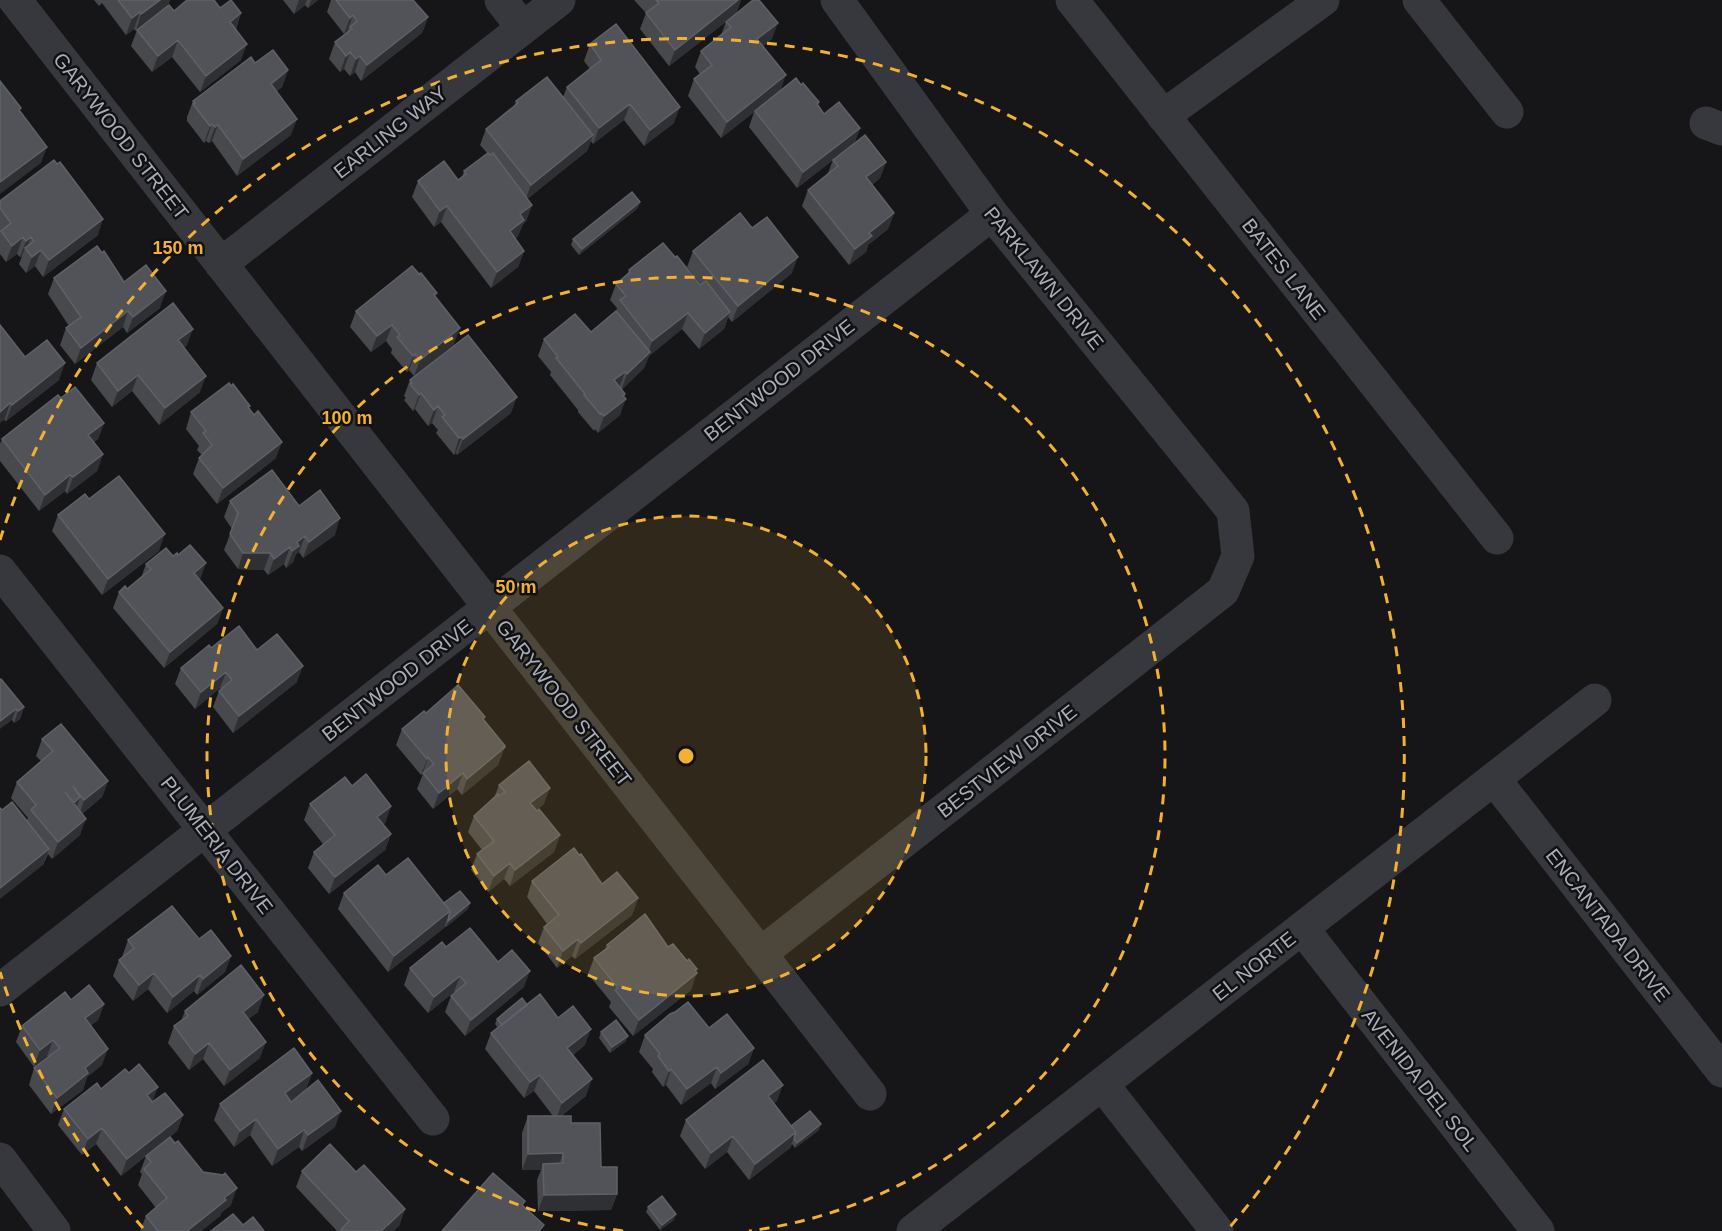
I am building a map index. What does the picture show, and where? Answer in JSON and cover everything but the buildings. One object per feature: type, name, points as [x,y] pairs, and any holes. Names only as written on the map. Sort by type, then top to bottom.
[{"type":"street","name":"GARYWOOD STREET","points":[[15,0],[870,1094]]},
{"type":"street","points":[[501,0],[523,28]]},
{"type":"street","name":"EARLING WAY","points":[[221,264],[559,0]]},
{"type":"street","name":"PARKLAWN DRIVE","points":[[837,0],[992,214],[1233,511],[1238,556]]},
{"type":"street","name":"BATES LANE","points":[[1072,0],[1497,538]]},
{"type":"street","points":[[1163,116],[1323,0]]},
{"type":"street","points":[[1419,0],[1507,112]]},
{"type":"street","name":"BENTWOOD DRIVE","points":[[0,990],[992,214]]},
{"type":"street","name":"BESTVIEW DRIVE","points":[[760,954],[1222,591],[1238,556]]},
{"type":"street","name":"PLUMERIA DRIVE","points":[[0,571],[433,1119]]},
{"type":"street","name":"EL NORTE","points":[[913,1231],[1595,700]]},
{"type":"street","name":"ENCANTADA DRIVE","points":[[1494,779],[1722,1071]]},
{"type":"street","name":"AVENIDA DEL SOL","points":[[1302,928],[1538,1231]]},
{"type":"street","points":[[1102,1084],[1217,1231]]},
{"type":"street","points":[[0,1159],[54,1231]]}]
